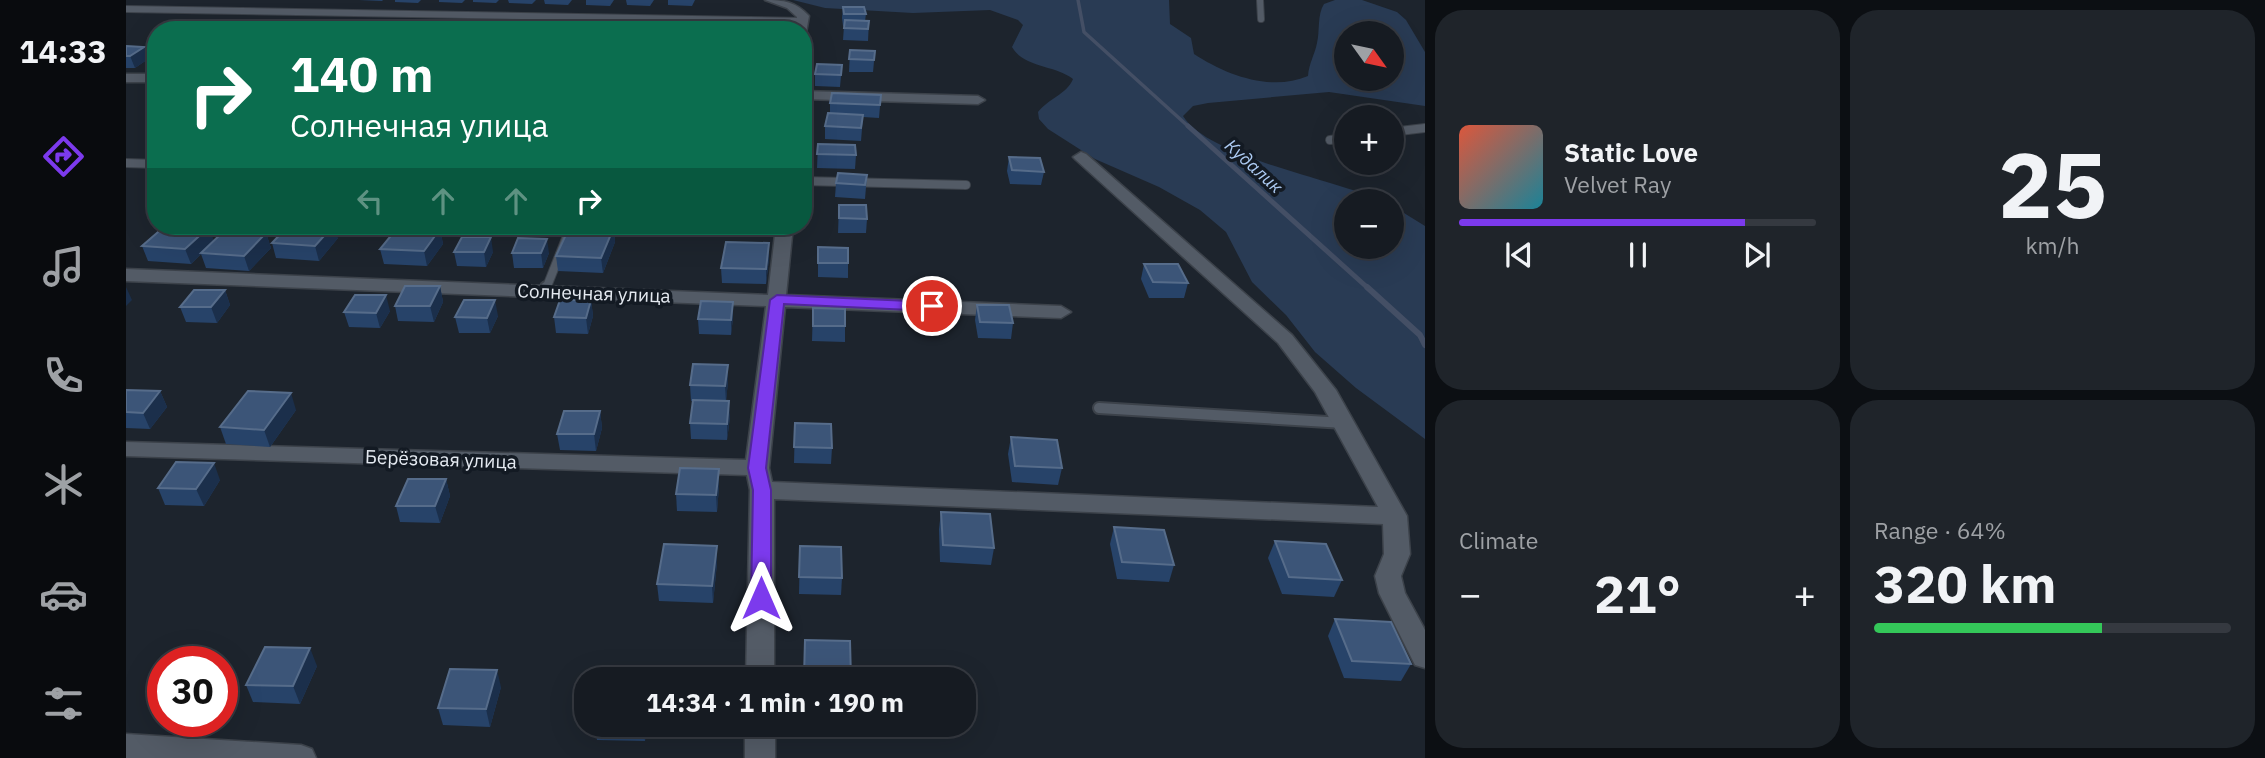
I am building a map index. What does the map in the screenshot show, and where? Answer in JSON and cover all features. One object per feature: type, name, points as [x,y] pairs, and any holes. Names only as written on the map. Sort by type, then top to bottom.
[{"type":"street","points":[[771,0],[791,6],[803,16],[803,21]]},
{"type":"street","points":[[126,78],[147,78]]},
{"type":"street","points":[[812,95],[978,100]]},
{"type":"street","points":[[1081,157],[1285,339],[1325,390],[1395,516],[1397,554],[1388,576],[1392,593],[1425,657]]},
{"type":"street","points":[[760,667],[759,479],[784,235]]},
{"type":"street","name":"Солнечная улица","points":[[126,275],[1061,312]]},
{"type":"street","name":"Берёзовая улица","points":[[126,449],[759,479],[1395,516]]},
{"type":"street","points":[[760,737],[760,758]]},
{"type":"street","points":[[126,747],[301,758]]},
{"type":"lane","points":[[1260,0],[1261,19]]},
{"type":"lane","points":[[126,9],[634,21]]},
{"type":"lane","points":[[1404,130],[1425,128]]},
{"type":"lane","points":[[1330,140],[1334,140]]},
{"type":"lane","points":[[126,163],[147,164]]},
{"type":"lane","points":[[812,181],[966,185]]},
{"type":"lane","points":[[545,291],[567,235]]},
{"type":"lane","points":[[1099,408],[1344,423]]},
{"type":"shaded area","points":[[793,0],[1169,0],[1170,24],[1191,38],[1194,54],[1220,69],[1264,82],[1294,81],[1308,76],[1324,4],[1335,0],[1362,0],[1397,12],[1406,20],[1425,52],[1425,106],[1329,92],[1208,103],[1193,106],[1183,116],[1197,131],[1245,156],[1348,189],[1334,189],[1334,259],[1404,259],[1404,213],[1425,226],[1425,439],[1356,388],[1315,352],[1286,315],[1252,282],[1226,232],[1200,210],[1159,187],[1095,159],[1048,129],[1039,119],[1038,112],[1066,89],[1073,79],[1066,74],[1032,63],[1017,54],[1012,47],[1023,25],[1018,20],[990,10],[913,13],[825,8]]},
{"type":"building","points":[[843,7],[864,7],[866,14],[844,14]]},
{"type":"building","points":[[845,20],[869,21],[868,29],[844,28]]},
{"type":"building","points":[[126,46],[144,47],[126,56]]},
{"type":"building","points":[[850,50],[875,51],[874,60],[849,59]]},
{"type":"building","points":[[817,64],[842,65],[841,75],[815,74]]},
{"type":"building","points":[[832,93],[881,95],[880,105],[830,103]]},
{"type":"building","points":[[828,113],[863,115],[861,128],[825,126]]},
{"type":"building","points":[[818,144],[855,145],[856,155],[817,154]]},
{"type":"building","points":[[1009,157],[1040,158],[1044,172],[1012,170]]},
{"type":"building","points":[[838,173],[867,175],[865,185],[836,183]]},
{"type":"building","points":[[839,205],[866,205],[867,219],[839,218]]},
{"type":"building","points":[[155,235],[200,235],[185,249],[142,246]]},
{"type":"building","points":[[220,235],[264,235],[244,256],[201,253]]},
{"type":"building","points":[[280,235],[325,235],[315,246],[272,243]]},
{"type":"building","points":[[391,235],[436,235],[424,251],[380,249]]},
{"type":"building","points":[[566,235],[611,235],[601,258],[556,256]]},
{"type":"building","points":[[462,237],[491,237],[484,252],[454,252]]},
{"type":"building","points":[[518,238],[547,239],[541,253],[512,253]]},
{"type":"building","points":[[726,242],[769,243],[766,269],[721,268]]},
{"type":"building","points":[[818,247],[848,248],[848,263],[818,263]]},
{"type":"building","points":[[1144,264],[1178,264],[1188,283],[1153,282]]},
{"type":"building","points":[[405,286],[440,286],[430,306],[395,306]]},
{"type":"building","points":[[194,290],[225,290],[211,307],[180,307]]},
{"type":"building","points":[[355,295],[386,295],[376,313],[344,312]]},
{"type":"building","points":[[464,300],[495,300],[487,318],[455,317]]},
{"type":"building","points":[[560,300],[591,300],[586,318],[554,317]]},
{"type":"building","points":[[701,301],[733,302],[731,320],[698,319]]},
{"type":"building","points":[[977,305],[1009,305],[1013,323],[980,322]]},
{"type":"building","points":[[813,308],[845,309],[845,326],[813,326]]},
{"type":"building","points":[[693,364],[728,365],[725,386],[690,385]]},
{"type":"building","points":[[126,390],[160,391],[143,413],[126,412]]},
{"type":"building","points":[[248,391],[291,393],[264,430],[220,427]]},
{"type":"building","points":[[693,400],[729,401],[727,424],[690,423]]},
{"type":"building","points":[[564,411],[600,411],[594,434],[557,434]]},
{"type":"building","points":[[795,423],[831,424],[832,448],[794,447]]},
{"type":"building","points":[[1011,437],[1057,440],[1062,468],[1015,466]]},
{"type":"building","points":[[176,462],[214,463],[196,489],[158,488]]},
{"type":"building","points":[[680,468],[719,469],[716,495],[676,494]]},
{"type":"building","points":[[408,479],[446,479],[435,506],[396,506]]},
{"type":"building","points":[[941,512],[990,514],[994,548],[943,545]]},
{"type":"building","points":[[1114,527],[1164,530],[1174,565],[1122,562]]},
{"type":"building","points":[[1275,541],[1326,544],[1342,580],[1289,577]]},
{"type":"building","points":[[664,544],[717,546],[712,586],[657,584]]},
{"type":"building","points":[[800,546],[841,547],[842,578],[799,577]]},
{"type":"building","points":[[1335,619],[1391,622],[1411,664],[1352,661]]},
{"type":"building","points":[[805,640],[850,641],[851,667],[804,667]]},
{"type":"building","points":[[265,647],[310,648],[293,686],[246,685]]},
{"type":"building","points":[[450,669],[497,670],[486,709],[438,708]]},
{"type":"waterway","name":"Кудалик","points":[[1078,0],[1084,32],[1190,128]]},
{"type":"waterway","name":"Кудалик","points":[[1188,126],[1369,289]]},
{"type":"waterway","name":"Кудалик","points":[[1367,287],[1420,335],[1425,345]]},
{"type":"route","points":[[761,598],[762,490],[757,468],[777,300],[932,306]]}]
